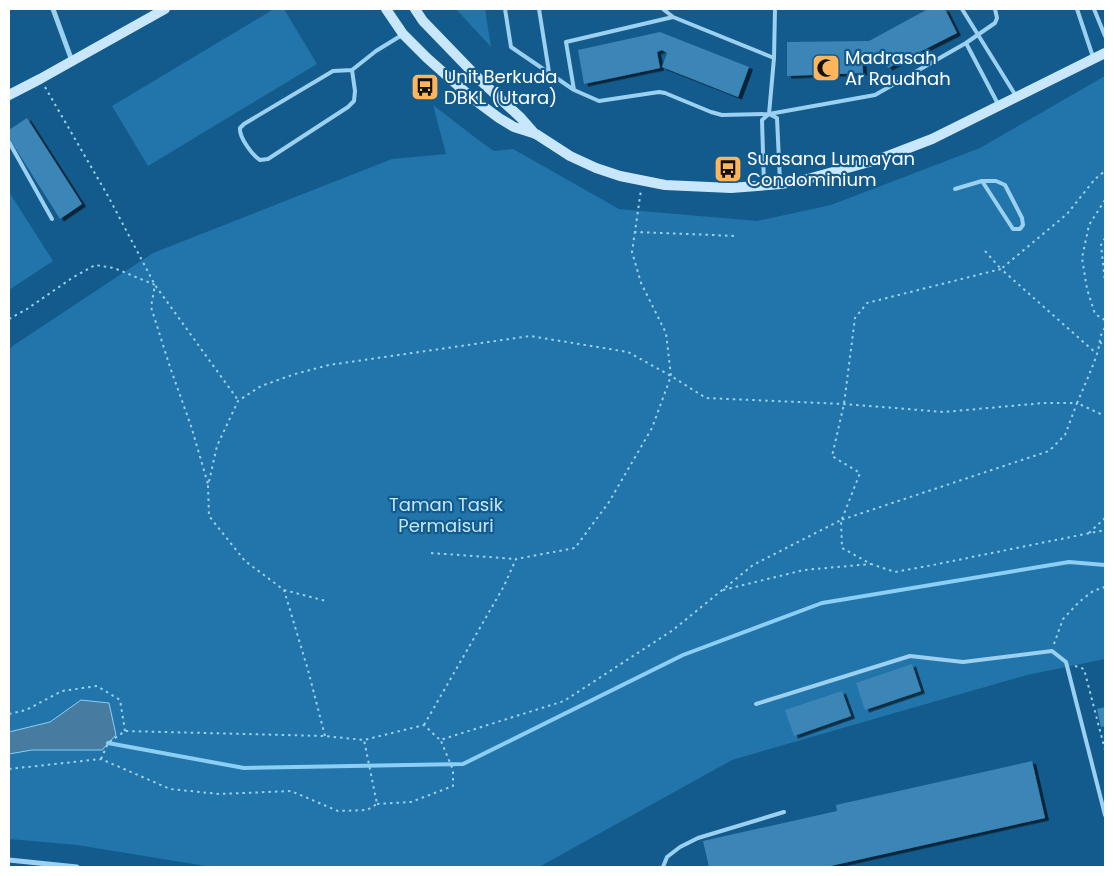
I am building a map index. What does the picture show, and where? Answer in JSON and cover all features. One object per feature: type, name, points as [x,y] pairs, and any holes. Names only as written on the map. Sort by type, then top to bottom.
[{"type":"street","points":[[53,9],[72,61]]},
{"type":"street","points":[[9,95],[165,9]]},
{"type":"street","points":[[386,9],[403,34],[472,98],[514,127],[536,134]]},
{"type":"street","points":[[414,9],[423,21],[481,81],[536,134],[570,156],[596,168],[620,176],[665,185],[731,188],[764,186],[804,180],[880,159],[932,140],[1105,53]]},
{"type":"street","points":[[9,860],[77,867]]},
{"type":"lane","points":[[505,9],[511,47],[574,90],[598,101],[659,92],[665,93],[722,115],[769,114],[875,96],[966,43],[994,22],[997,18],[995,9]]},
{"type":"lane","points":[[539,9],[549,72]]},
{"type":"lane","points":[[663,9],[673,17],[774,58]]},
{"type":"lane","points":[[764,186],[762,120],[769,114],[774,58],[775,9]]},
{"type":"lane","points":[[962,9],[1016,97]]},
{"type":"lane","points":[[1077,9],[1094,59]]},
{"type":"lane","points":[[1094,9],[1105,36]]},
{"type":"lane","points":[[574,90],[566,42],[673,17]]},
{"type":"lane","points":[[352,70],[355,96],[354,101],[348,107],[268,159],[260,160],[254,156],[240,133],[240,128],[244,124],[333,72],[352,70],[376,51],[403,34]]},
{"type":"lane","points":[[966,43],[999,106]]},
{"type":"lane","points":[[769,114],[777,118],[780,184]]},
{"type":"lane","points":[[9,142],[52,219]]},
{"type":"lane","points":[[955,190],[982,181],[996,181],[1005,185],[1022,218],[1023,225],[1020,229],[1013,229],[982,181]]},
{"type":"lane","points":[[756,704],[910,656],[963,662],[1052,651],[1066,662],[1105,815]]},
{"type":"lane","points":[[663,867],[667,857],[680,847],[698,838],[784,812]]},
{"type":"path","points":[[40,79],[108,196],[155,285],[238,401]]},
{"type":"path","points":[[1105,171],[1095,179],[1067,214],[1001,270],[867,303],[855,318],[844,404],[832,456],[860,473],[842,520],[842,548],[871,564],[895,572],[1105,530]]},
{"type":"path","points":[[431,553],[516,560],[575,548],[609,502],[652,428],[671,376],[666,333],[641,284],[632,252],[642,180]]},
{"type":"path","points":[[1105,200],[1089,225],[1082,258],[1087,289],[1095,314],[1105,320]]},
{"type":"path","points":[[634,232],[737,236]]},
{"type":"path","points":[[1105,238],[1101,244],[1105,282]]},
{"type":"path","points":[[984,251],[1001,270],[1097,354]]},
{"type":"path","points":[[9,319],[95,265],[114,268],[155,285]]},
{"type":"path","points":[[155,285],[151,308],[191,426],[208,486],[209,516],[244,561],[284,590],[326,601]]},
{"type":"path","points":[[440,740],[564,701],[673,630],[753,565],[842,520],[1049,450],[1065,435],[1097,354],[1101,332],[1105,328]]},
{"type":"path","points":[[208,486],[217,446],[238,401],[261,386],[329,365],[530,336],[628,352],[706,398],[844,404],[944,412],[1044,403],[1077,403],[1105,416]]},
{"type":"path","points":[[1100,342],[1105,346]]},
{"type":"path","points":[[1088,534],[1105,518]]},
{"type":"path","points":[[101,759],[108,744],[124,731],[325,736],[364,740],[424,725],[504,586],[516,560]]},
{"type":"path","points":[[721,591],[804,570],[871,564]]},
{"type":"path","points":[[1052,651],[1063,619],[1079,602],[1093,591],[1105,586]]},
{"type":"path","points":[[284,590],[325,736]]},
{"type":"path","points":[[1066,662],[1084,669],[1105,750]]},
{"type":"path","points":[[9,714],[26,710],[62,691],[97,686],[120,700],[124,731]]},
{"type":"path","points":[[9,769],[101,759],[170,789],[219,794],[292,791],[338,810],[367,810],[377,804],[411,802],[453,786],[453,770],[440,740],[424,725]]},
{"type":"path","points":[[364,740],[377,804]]},
{"type":"green space","points":[[274,9],[284,9],[317,64],[148,166],[112,106]]},
{"type":"green space","points":[[456,9],[485,9],[491,47]]},
{"type":"green space","name":"Taman Tasik Permaisuri","points":[[1105,76],[1105,659],[1027,675],[732,760],[539,867],[212,867],[77,845],[9,839],[9,350],[14,345],[153,253],[392,159],[446,154],[433,105],[494,151],[513,149],[619,209],[757,221],[831,205],[980,148]]},
{"type":"green space","points":[[9,192],[53,261],[9,290]]},
{"type":"shaded area","points":[[81,700],[109,703],[116,735],[102,750],[32,750],[9,754],[9,732],[50,722]]},
{"type":"building","points":[[928,9],[945,9],[957,33],[888,68],[880,51],[872,56],[862,55],[863,73],[787,76],[787,42],[869,41]]},
{"type":"building","points":[[660,32],[749,67],[738,97],[662,67],[667,53],[662,50],[657,52],[660,68],[584,84],[578,50]]},
{"type":"building","points":[[27,118],[82,204],[60,219],[9,138],[9,130]]},
{"type":"building","points":[[912,664],[921,691],[865,710],[856,683]]},
{"type":"building","points":[[842,691],[851,716],[794,736],[785,710]]},
{"type":"building","points":[[1105,707],[1105,726],[1101,727],[1097,709]]},
{"type":"building","points":[[1032,761],[1045,818],[826,867],[709,867],[703,841],[837,811],[836,805]]},
{"type":"waterway","points":[[108,743],[244,768],[463,764],[683,655],[822,603],[1069,562],[1105,565]]},
{"type":"place","name":"Madrasah Ar Raudhah","points":[[826,68]]},
{"type":"place","name":"Unit Berkuda DBKL (Utara)","points":[[425,87]]},
{"type":"place","name":"Suasana Lumayan Condominium","points":[[728,169]]}]
